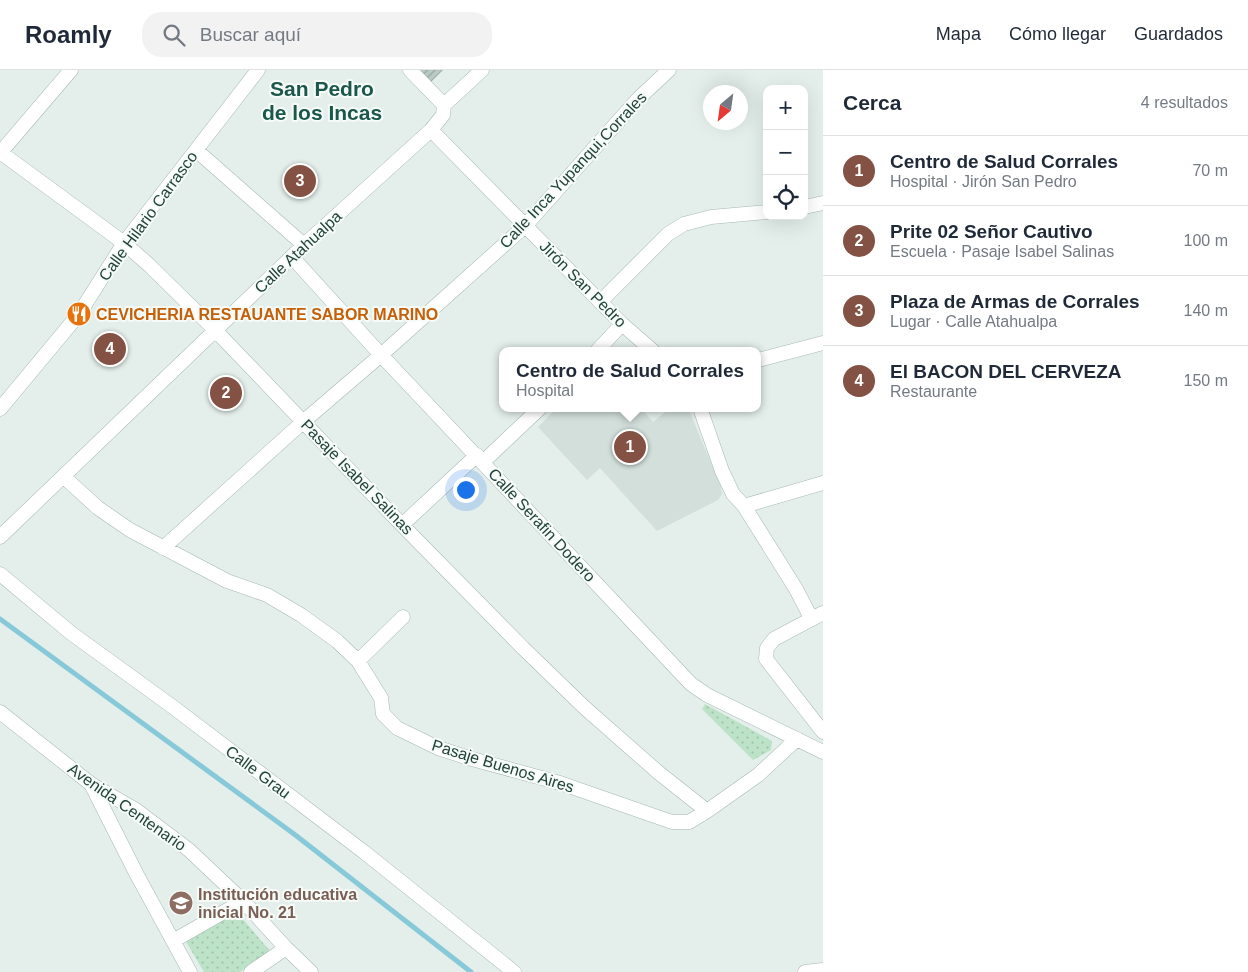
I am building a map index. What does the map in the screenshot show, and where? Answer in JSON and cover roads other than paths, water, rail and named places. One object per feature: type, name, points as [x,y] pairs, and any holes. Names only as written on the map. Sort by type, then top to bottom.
[{"type":"street","points":[[0,152],[71,70]]},
{"type":"street","name":"Calle Hilario Carrasco","points":[[0,409],[80,314],[124,243],[258,70]]},
{"type":"street","points":[[410,70],[444,105]]},
{"type":"street","name":"Calle Atahualpa","points":[[0,537],[304,245],[431,130],[443,115],[444,105],[482,70]]},
{"type":"street","name":"Calle Inca Yupanqui,Corrales","points":[[163,548],[525,226],[639,98],[669,70]]},
{"type":"street","name":"Jirón San Pedro","points":[[431,130],[622,324],[649,347]]},
{"type":"street","points":[[196,150],[304,245]]},
{"type":"street","name":"Pasaje Isabel Salinas","points":[[0,152],[124,243],[149,265],[304,421],[402,525],[585,708],[707,811]]},
{"type":"street","points":[[808,206],[823,203]]},
{"type":"street","points":[[600,302],[668,234],[684,224],[711,217],[763,212]]},
{"type":"street","name":"Calle Serafin Dodero","points":[[292,257],[381,356],[691,684],[707,695],[823,752]]},
{"type":"street","points":[[601,347],[622,324]]},
{"type":"street","points":[[761,359],[823,343]]},
{"type":"street","points":[[402,525],[535,412]]},
{"type":"street","points":[[701,412],[722,470],[733,494],[744,506],[796,589],[817,616],[774,639],[767,648],[766,659],[823,732]]},
{"type":"street","name":"Pasaje Buenos Aires","points":[[64,477],[98,508],[130,530],[227,581],[266,595],[337,641],[358,661],[381,698],[383,714],[397,728],[438,748],[560,783],[672,822],[689,822],[758,775],[797,739]]},
{"type":"street","points":[[744,506],[823,483]]},
{"type":"street","name":"Calle Grau","points":[[0,574],[70,632],[364,852],[514,972]]},
{"type":"street","points":[[358,661],[403,617]]},
{"type":"street","name":"Avenida Centenario","points":[[0,712],[91,784],[136,810],[188,850],[243,902],[311,972]]},
{"type":"street","points":[[91,784],[137,875],[190,972]]},
{"type":"street","points":[[173,941],[243,902]]},
{"type":"street","points":[[251,972],[286,948]]},
{"type":"street","points":[[805,972],[823,970]]},
{"type":"waterway","points":[[0,619],[294,834],[471,972]]},
{"type":"place","name":"Plaza de Armas de Corrales","points":[[300,181]]},
{"type":"place","name":"CEVICHERIA RESTAUANTE SABOR MARINO","points":[[79,314]]},
{"type":"place","name":"El BACON DEL CERVEZA","points":[[110,349]]},
{"type":"place","name":"Prite 02 Señor Cautivo","points":[[226,393]]},
{"type":"place","name":"Centro de Salud Corrales","points":[[630,447]]},
{"type":"place","name":"Institución educativa inicial No. 21","points":[[181,903]]},
{"type":"district","name":"San Pedro de los Incas","points":[[322,100]]}]
